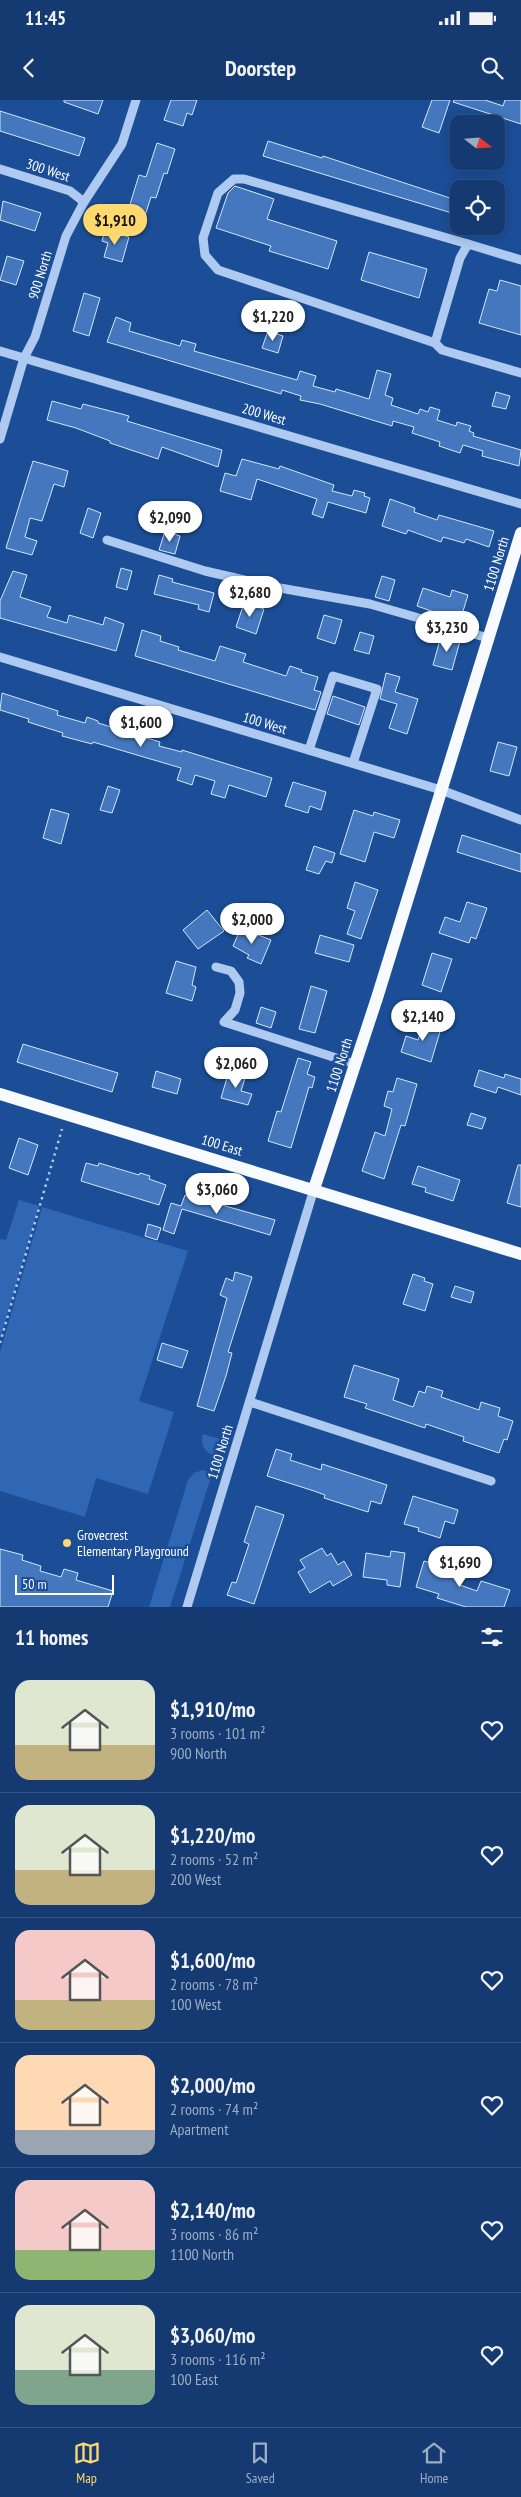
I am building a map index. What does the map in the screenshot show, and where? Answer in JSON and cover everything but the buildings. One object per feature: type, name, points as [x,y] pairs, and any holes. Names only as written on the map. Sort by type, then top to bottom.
[{"type":"main road","name":"1100 North","points":[[314,1189],[521,533]]},
{"type":"main road","name":"100 East","points":[[0,1094],[521,1254]]},
{"type":"street","name":"900 North","points":[[0,439],[24,358],[36,337],[66,236],[84,202],[122,144],[136,100]]},
{"type":"street","name":"300 West","points":[[0,169],[70,191],[84,202]]},
{"type":"street","points":[[521,260],[244,180],[234,179],[218,193],[203,238],[205,255],[218,270],[434,343],[442,350],[521,373]]},
{"type":"street","points":[[434,343],[460,258],[468,244]]},
{"type":"street","name":"200 West","points":[[0,351],[521,504]]},
{"type":"street","points":[[108,540],[205,571],[280,588],[370,604],[488,638]]},
{"type":"street","name":"100 West","points":[[0,657],[441,790],[521,820]]},
{"type":"street","points":[[309,750],[332,676],[377,689],[353,763]]},
{"type":"street","points":[[216,967],[231,972],[239,982],[240,993],[235,1010],[224,1022],[355,1064]]},
{"type":"street","name":"1100 North","points":[[187,1607],[314,1189]]},
{"type":"street","points":[[250,1402],[491,1482]]},
{"type":"path","points":[[0,1343],[62,1129]]},
{"type":"shaded area","points":[[19,1200],[39,1206],[0,1339],[0,1239],[6,1240]]},
{"type":"shaded area","points":[[42,1207],[188,1251],[139,1401],[174,1412],[148,1494],[96,1478],[85,1517],[0,1491],[0,1352]]},
{"type":"shaded area","points":[[203,1434],[220,1439],[222,1442],[219,1451],[214,1456],[204,1447],[202,1441]]},
{"type":"shaded area","points":[[202,1470],[209,1472],[208,1476],[211,1477],[170,1607],[149,1607],[188,1480],[194,1473]]},
{"type":"place","name":"Grovecrest Elementary Playground","points":[[67,1543]]}]
